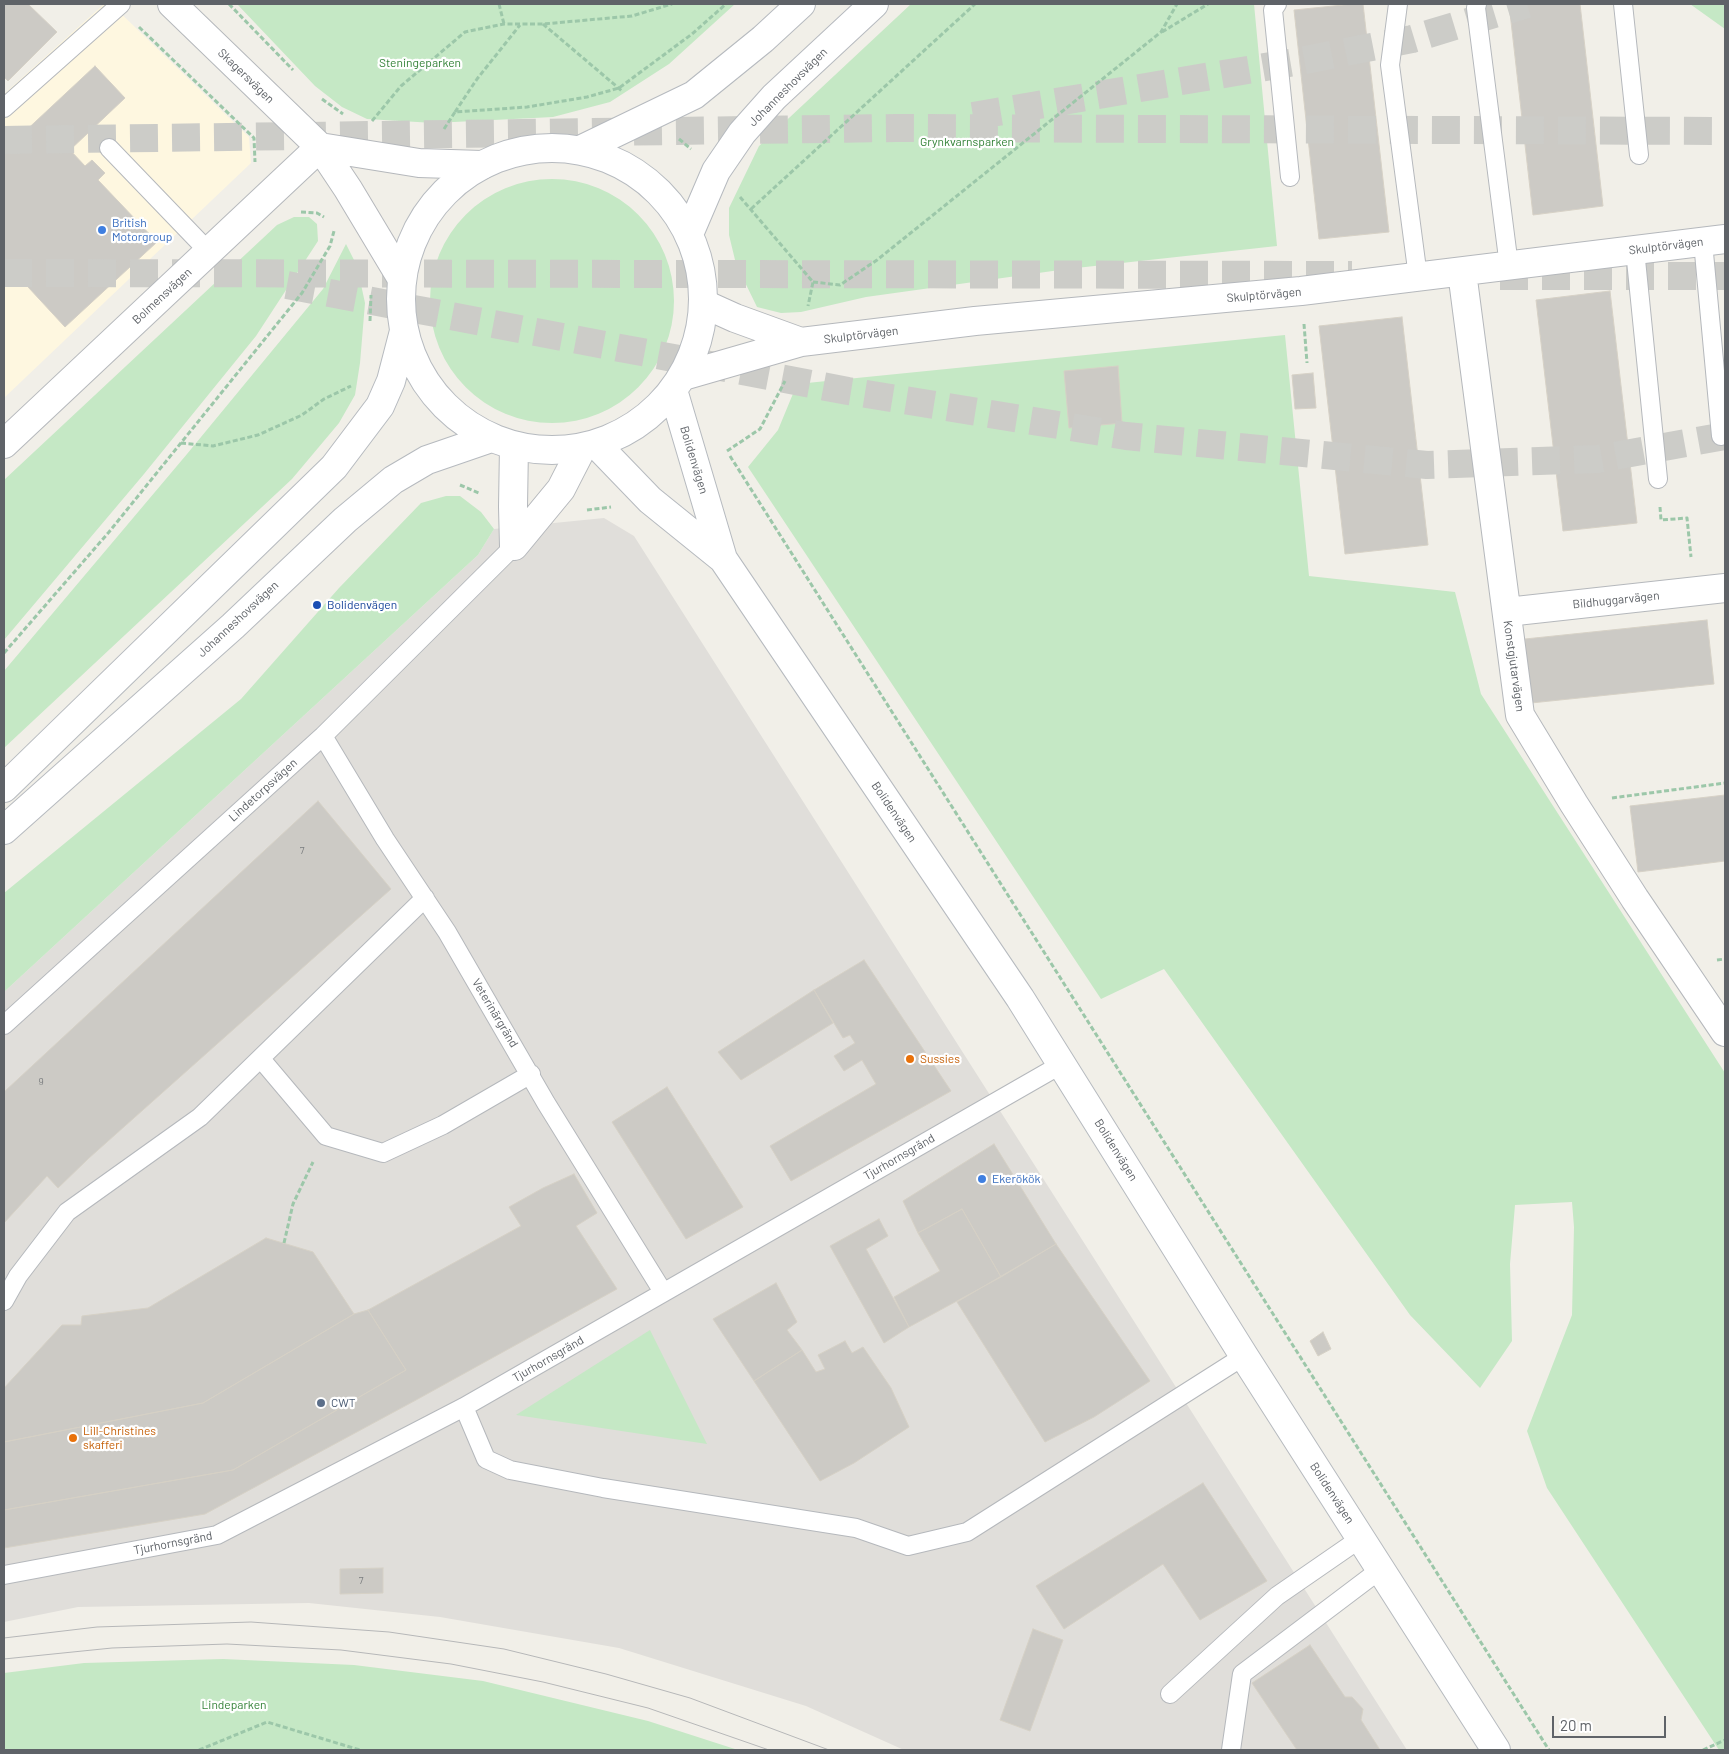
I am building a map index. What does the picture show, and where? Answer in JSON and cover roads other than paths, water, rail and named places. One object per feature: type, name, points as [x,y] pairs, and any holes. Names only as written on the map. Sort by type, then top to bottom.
[{"type":"main road","name":"Skagersvägen","points":[[172,4],[320,147],[348,189],[402,279]]},
{"type":"main road","points":[[580,150],[694,95],[763,40],[801,4]]},
{"type":"main road","name":"Johanneshovsvägen","points":[[689,234],[716,172],[742,133],[774,97],[874,4]]},
{"type":"main road","points":[[320,147],[419,163],[482,165]]},
{"type":"main road","name":"Bolmensvägen","points":[[4,444],[320,147]]},
{"type":"main road","points":[[546,147],[580,150],[614,161],[644,179],[670,203],[689,234],[698,256],[703,279],[704,304],[698,341],[678,383],[639,424],[589,446],[548,451],[502,442],[451,412],[421,375],[404,331],[400,305],[402,279],[408,251],[420,224],[437,201],[458,180],[482,165],[513,152],[546,147]]},
{"type":"main road","name":"Skulptörvägen","points":[[678,383],[801,342],[975,321],[1301,292],[1714,241]]},
{"type":"main road","name":"Konstgjutarvägen","points":[[1462,272],[1520,715],[1635,899],[1725,1032]]},
{"type":"main road","name":"Skulptörvägen","points":[[704,304],[735,318],[801,342]]},
{"type":"main road","points":[[4,788],[334,467],[380,406],[391,381],[404,331]]},
{"type":"main road","name":"Bolidenvägen","points":[[678,383],[723,559]]},
{"type":"main road","points":[[502,442],[513,507],[514,546]]},
{"type":"main road","name":"Johanneshovsvägen","points":[[4,830],[232,626],[345,520],[393,480],[427,460],[502,442]]},
{"type":"main road","name":"Bolidenvägen","points":[[589,446],[650,500],[723,559],[1020,998],[1244,1356],[1496,1750]]},
{"type":"main road","name":"Lindetorpsvägen","points":[[514,546],[561,489],[589,446]]},
{"type":"main road","name":"Bildhuggarvägen","points":[[1507,612],[1725,588]]},
{"type":"lane","points":[[1277,4],[1273,10],[1290,177]]},
{"type":"lane","points":[[1398,4],[1390,65],[1418,278]]},
{"type":"lane","points":[[1477,4],[1509,266]]},
{"type":"lane","points":[[1623,4],[1639,155]]},
{"type":"lane","points":[[4,108],[120,5]]},
{"type":"lane","points":[[109,148],[208,252]]},
{"type":"lane","points":[[1714,241],[1721,436]]},
{"type":"lane","points":[[1635,250],[1658,479]]},
{"type":"lane","name":"Lindetorpsvägen","points":[[4,1025],[323,736],[514,546]]},
{"type":"lane","name":"Veterinärgränd","points":[[323,736],[385,838],[447,932],[531,1074],[546,1103],[663,1292]]},
{"type":"lane","points":[[4,1301],[18,1276],[67,1212],[200,1116],[261,1059],[425,898]]},
{"type":"lane","points":[[261,1059],[326,1136],[383,1153],[443,1125],[531,1074]]},
{"type":"lane","name":"Tjurhornsgränd","points":[[4,1575],[217,1535],[464,1407],[1062,1064]]},
{"type":"lane","points":[[464,1407],[486,1459],[510,1470],[603,1488],[856,1528],[908,1546],[967,1532],[1244,1356]]},
{"type":"lane","points":[[1170,1694],[1277,1596],[1361,1538]]},
{"type":"lane","points":[[1231,1750],[1242,1674],[1381,1569]]},
{"type":"tunnel","points":[[973,116],[1295,62],[1412,39],[1527,4]]},
{"type":"tunnel","points":[[4,140],[896,128],[1725,131]]},
{"type":"tunnel","points":[[4,273],[1352,275]]},
{"type":"tunnel","points":[[1500,276],[1725,276]]},
{"type":"tunnel","points":[[287,285],[848,391],[1126,436],[1427,465],[1598,459],[1725,436]]},
{"type":"tram line","points":[[4,1638],[97,1627],[251,1622],[389,1632],[504,1649],[606,1674],[690,1698],[829,1750]]},
{"type":"tram line","points":[[4,1659],[112,1648],[227,1644],[341,1650],[451,1664],[543,1682],[648,1708],[769,1750]]},
{"type":"place","name":"British Motorgroup","points":[[102,230]]},
{"type":"place","name":"Bolidenvägen","points":[[317,605]]},
{"type":"place","name":"Sussies","points":[[910,1059]]},
{"type":"place","name":"Ekerökök","points":[[982,1179]]},
{"type":"place","name":"CWT","points":[[321,1403]]},
{"type":"place","name":"Lill-Christines skafferi","points":[[73,1438]]},
{"type":"park label","name":"Steningeparken","points":[[420,63]]},
{"type":"park label","name":"Grynkvarnsparken","points":[[967,142]]},
{"type":"park label","name":"Lindeparken","points":[[234,1705]]}]
